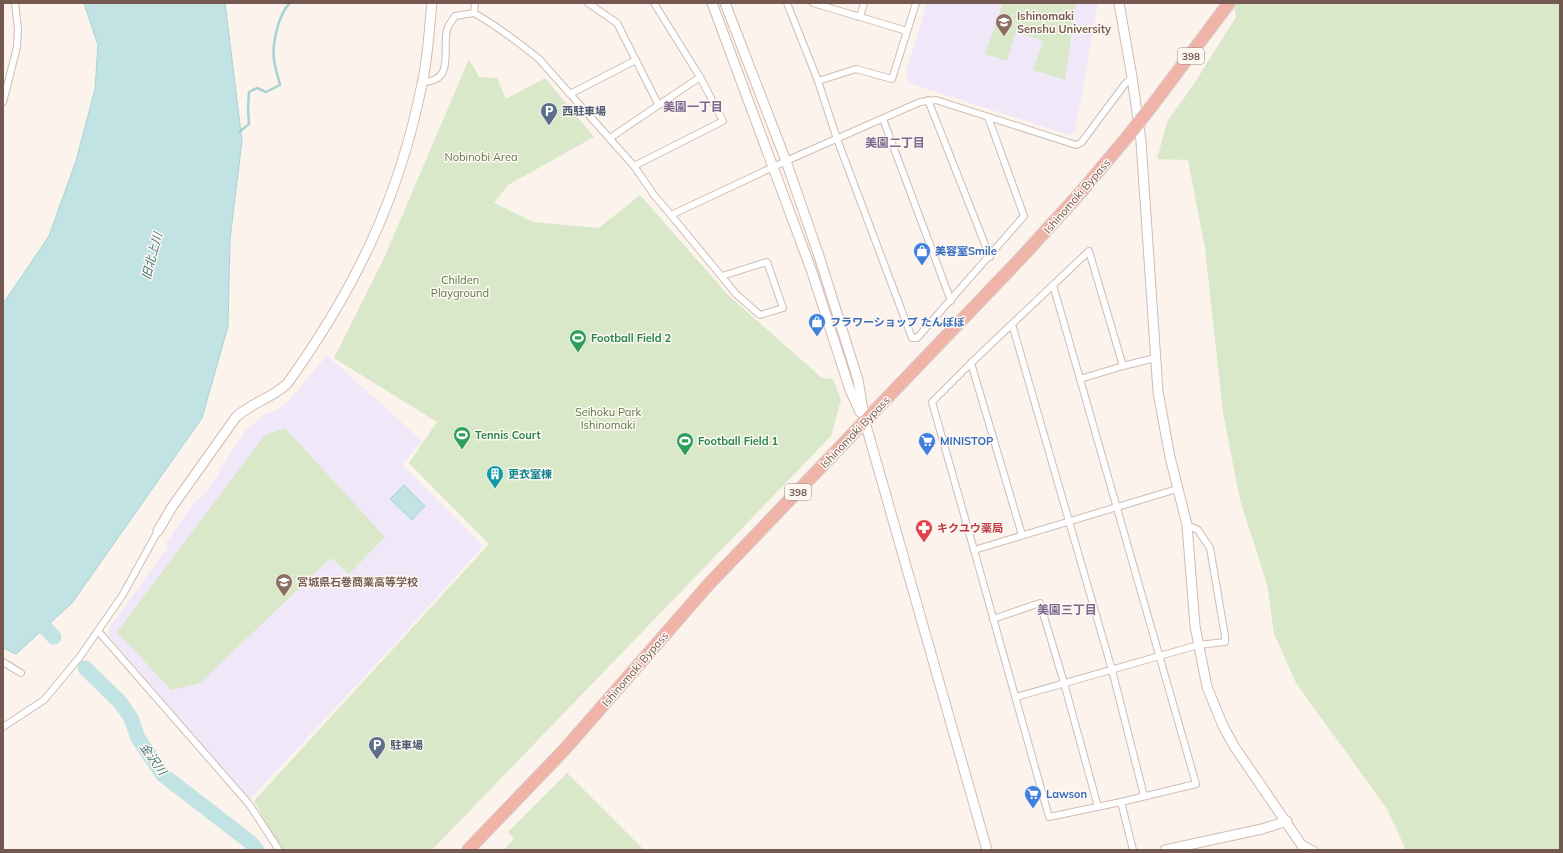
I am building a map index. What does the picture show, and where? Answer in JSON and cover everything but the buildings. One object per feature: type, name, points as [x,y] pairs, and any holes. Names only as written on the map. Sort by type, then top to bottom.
[{"type":"highway","name":"Ishinomaki Bypass","points":[[468,850],[565,750],[709,584],[1020,260],[1081,192],[1128,136],[1229,3]]},
{"type":"street","points":[[3,102],[17,47],[18,30],[15,3]]},
{"type":"street","points":[[3,727],[44,700],[79,658],[122,596],[172,507],[236,418],[246,409],[278,392],[287,384],[330,320],[352,283],[369,249],[393,190],[414,121],[423,82],[432,3]]},
{"type":"street","points":[[474,13],[475,3]]},
{"type":"street","points":[[588,3],[617,23],[658,104]]},
{"type":"street","points":[[634,166],[723,121],[700,77],[654,3]]},
{"type":"street","points":[[712,3],[812,272],[850,390],[865,422]]},
{"type":"street","points":[[725,3],[786,161],[819,256],[856,372],[865,422],[987,850]]},
{"type":"street","points":[[787,3],[818,82],[837,139],[912,338],[917,338],[951,301],[1024,216],[988,118]]},
{"type":"street","points":[[813,3],[907,31]]},
{"type":"street","points":[[860,17],[864,3]]},
{"type":"street","points":[[818,82],[856,69],[892,79],[916,3]]},
{"type":"street","points":[[1118,3],[1132,77],[1141,141],[1158,392],[1163,425],[1177,489],[1187,525],[1198,645],[1207,687],[1223,726],[1234,746],[1303,847],[1314,850]]},
{"type":"street","points":[[423,82],[432,82],[437,80],[443,72],[446,64],[447,29],[455,16],[474,13],[486,20],[533,55],[556,77],[634,166],[654,195],[736,294],[760,315],[783,308],[767,262],[722,276]]},
{"type":"street","points":[[570,94],[636,60]]},
{"type":"street","points":[[610,138],[658,104],[700,77]]},
{"type":"street","points":[[671,215],[786,161],[920,102],[928,100],[936,100],[1076,146],[1081,143],[1125,84],[1132,77]]},
{"type":"street","points":[[928,100],[990,257]]},
{"type":"street","points":[[883,119],[951,301]]},
{"type":"street","points":[[1053,285],[1196,784],[1049,817],[932,402],[971,363],[1053,285],[1090,251],[1123,366]]},
{"type":"street","points":[[1012,324],[1112,670],[1144,796]]},
{"type":"street","points":[[1080,379],[1155,358]]},
{"type":"street","points":[[971,363],[1022,535]]},
{"type":"street","points":[[974,550],[1177,489]]},
{"type":"street","points":[[1016,697],[1198,645],[1225,642],[1210,548],[1198,530],[1187,525]]},
{"type":"street","points":[[993,619],[1040,603],[1064,683],[1098,807]]},
{"type":"street","points":[[98,632],[240,793],[258,817],[279,850]]},
{"type":"street","points":[[3,662],[21,672]]},
{"type":"street","points":[[1121,802],[1133,850]]},
{"type":"street","points":[[1165,850],[1262,829],[1287,822]]},
{"type":"shaded area","name":"Ishinomaki Senshu University","points":[[927,3],[1098,3],[1075,132],[1069,135],[909,83],[906,72]]},
{"type":"shaded area","name":"宮城県石巻商業高等学校","points":[[327,355],[422,441],[402,465],[483,546],[380,660],[249,800],[108,635],[109,628],[168,547],[166,543],[196,500],[202,497],[219,475],[220,469],[247,429],[266,414],[279,409],[291,398]]},
{"type":"green space","points":[[1003,3],[1076,3],[1065,80],[1033,70],[1043,41],[1016,32],[1007,61],[985,54]]},
{"type":"green space","points":[[1234,3],[1560,3],[1560,850],[1406,850],[1387,809],[1296,683],[1274,634],[1267,584],[1240,500],[1223,413],[1205,248],[1188,160],[1157,159],[1167,122],[1192,87],[1236,17]]},
{"type":"green space","name":"Seihoku Park Ishinomaki","points":[[469,59],[479,77],[497,78],[506,99],[545,78],[594,137],[508,185],[494,203],[533,222],[599,228],[640,195],[729,296],[822,378],[833,379],[841,400],[831,436],[432,850],[281,850],[254,801],[489,544],[409,463],[437,422],[334,358],[385,256]]},
{"type":"green space","points":[[285,428],[385,537],[349,574],[331,558],[200,683],[171,690],[117,632],[265,435]]},
{"type":"green space","points":[[567,773],[644,850],[504,850],[514,839],[508,832]]},
{"type":"water","name":"旧北上川","points":[[84,3],[225,3],[242,141],[230,239],[228,326],[202,418],[72,603],[16,654],[3,648],[3,304],[49,236],[76,161],[95,89],[98,45]]},
{"type":"water","points":[[404,485],[425,506],[412,520],[390,499]]},
{"type":"waterway","points":[[239,132],[249,124],[249,92],[257,88],[266,92],[280,85],[274,63],[274,46],[279,22],[282,14],[290,3]]},
{"type":"waterway","name":"金沢川","points":[[3,584],[54,637]]},
{"type":"waterway","name":"金沢川","points":[[85,668],[120,702],[131,718],[138,738],[163,775],[250,842],[257,850]]},
{"type":"place","name":"Ishinomaki Senshu University","points":[[1004,37]]},
{"type":"place","name":"西駐車場","points":[[549,126]]},
{"type":"place","name":"美容室Smile","points":[[922,266]]},
{"type":"place","name":"フラワーショップ たんぽぽ","points":[[817,337]]},
{"type":"place","name":"Football Field 2","points":[[578,353]]},
{"type":"place","name":"Tennis Court","points":[[462,450]]},
{"type":"place","name":"Football Field 1","points":[[685,456]]},
{"type":"place","name":"MINISTOP","points":[[927,456]]},
{"type":"place","name":"更衣室棟","points":[[495,489]]},
{"type":"place","name":"キクユウ薬局","points":[[924,543]]},
{"type":"place","name":"宮城県石巻商業高等学校","points":[[284,597]]},
{"type":"place","name":"駐車場","points":[[377,760]]},
{"type":"place","name":"Lawson","points":[[1033,809]]},
{"type":"district","name":"美園一丁目","points":[[693,107]]},
{"type":"district","name":"美園二丁目","points":[[895,143]]},
{"type":"district","name":"美園三丁目","points":[[1067,610]]},
{"type":"park label","name":"Nobinobi Area","points":[[481,157]]},
{"type":"park label","name":"Childen Playground","points":[[460,286]]}]
